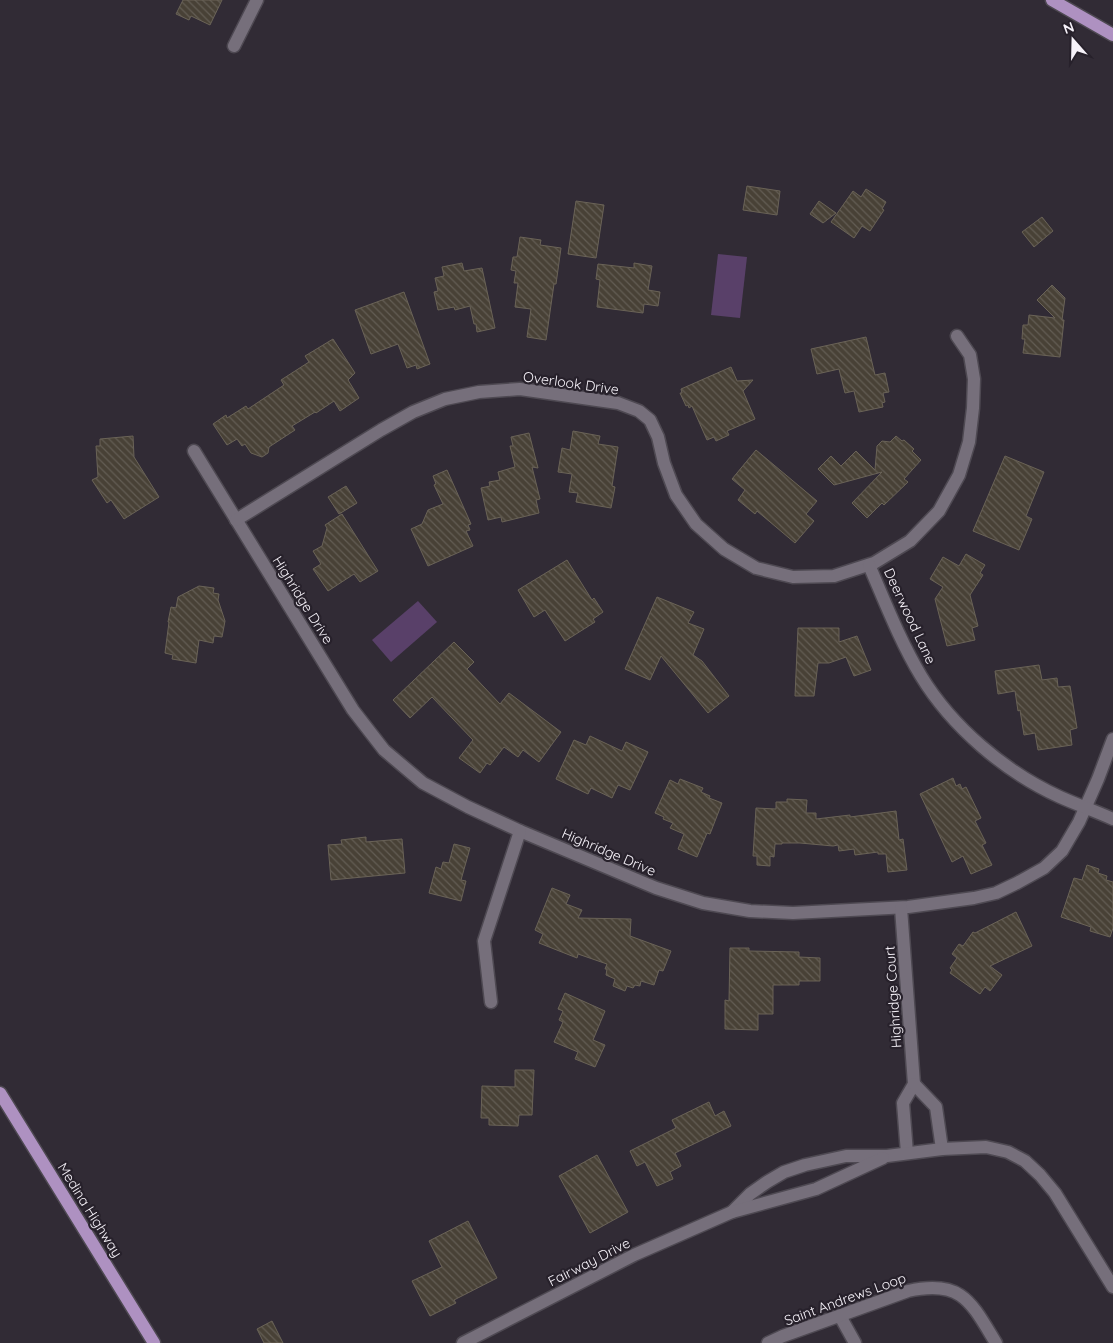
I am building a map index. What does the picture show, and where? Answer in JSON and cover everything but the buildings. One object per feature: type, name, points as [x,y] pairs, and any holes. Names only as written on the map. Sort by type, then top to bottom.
[{"type":"main road","points":[[1052,0],[1113,35]]},
{"type":"main road","name":"Medina Highway","points":[[0,1093],[154,1343]]},
{"type":"street","points":[[234,46],[257,0]]},
{"type":"street","name":"Overlook Drive","points":[[236,520],[413,412],[445,399],[479,392],[520,389],[618,404],[639,411],[650,420],[658,437],[664,463],[676,494],[696,524],[724,549],[756,568],[793,577],[834,576],[874,563],[910,541],[939,510],[958,475],[969,442],[974,379],[970,355],[957,336]]},
{"type":"street","name":"Highridge Drive","points":[[194,451],[353,710],[384,750],[423,783],[468,807],[656,888],[703,903],[750,911],[793,913],[901,908],[974,898],[996,893],[1044,868],[1062,851],[1086,807],[1113,738]]},
{"type":"street","name":"Deerwood Lane","points":[[869,565],[904,644],[921,676],[943,707],[971,737],[1003,763],[1059,796],[1113,819]]},
{"type":"street","points":[[491,1002],[484,941],[520,831]]},
{"type":"street","name":"Highridge Court","points":[[901,908],[914,1084]]},
{"type":"street","points":[[907,1153],[902,1103],[914,1084],[936,1107],[942,1149]]},
{"type":"street","name":"Fairway Drive","points":[[732,1212],[750,1194],[767,1182],[784,1172],[805,1165],[846,1156],[887,1156],[942,1149],[986,1147],[1008,1152],[1025,1162],[1040,1175],[1055,1193],[1113,1287]]},
{"type":"street","name":"Fairway Drive","points":[[463,1343],[634,1255],[732,1212],[816,1189],[887,1156]]},
{"type":"street","name":"Saint Andrews Loop","points":[[768,1343],[908,1291],[924,1287],[952,1290],[964,1297],[974,1308],[996,1343]]},
{"type":"street","points":[[840,1316],[856,1343]]},
{"type":"shaded area","points":[[718,254],[747,257],[740,318],[711,315]]},
{"type":"shaded area","points":[[418,601],[437,622],[391,662],[372,640]]}]
